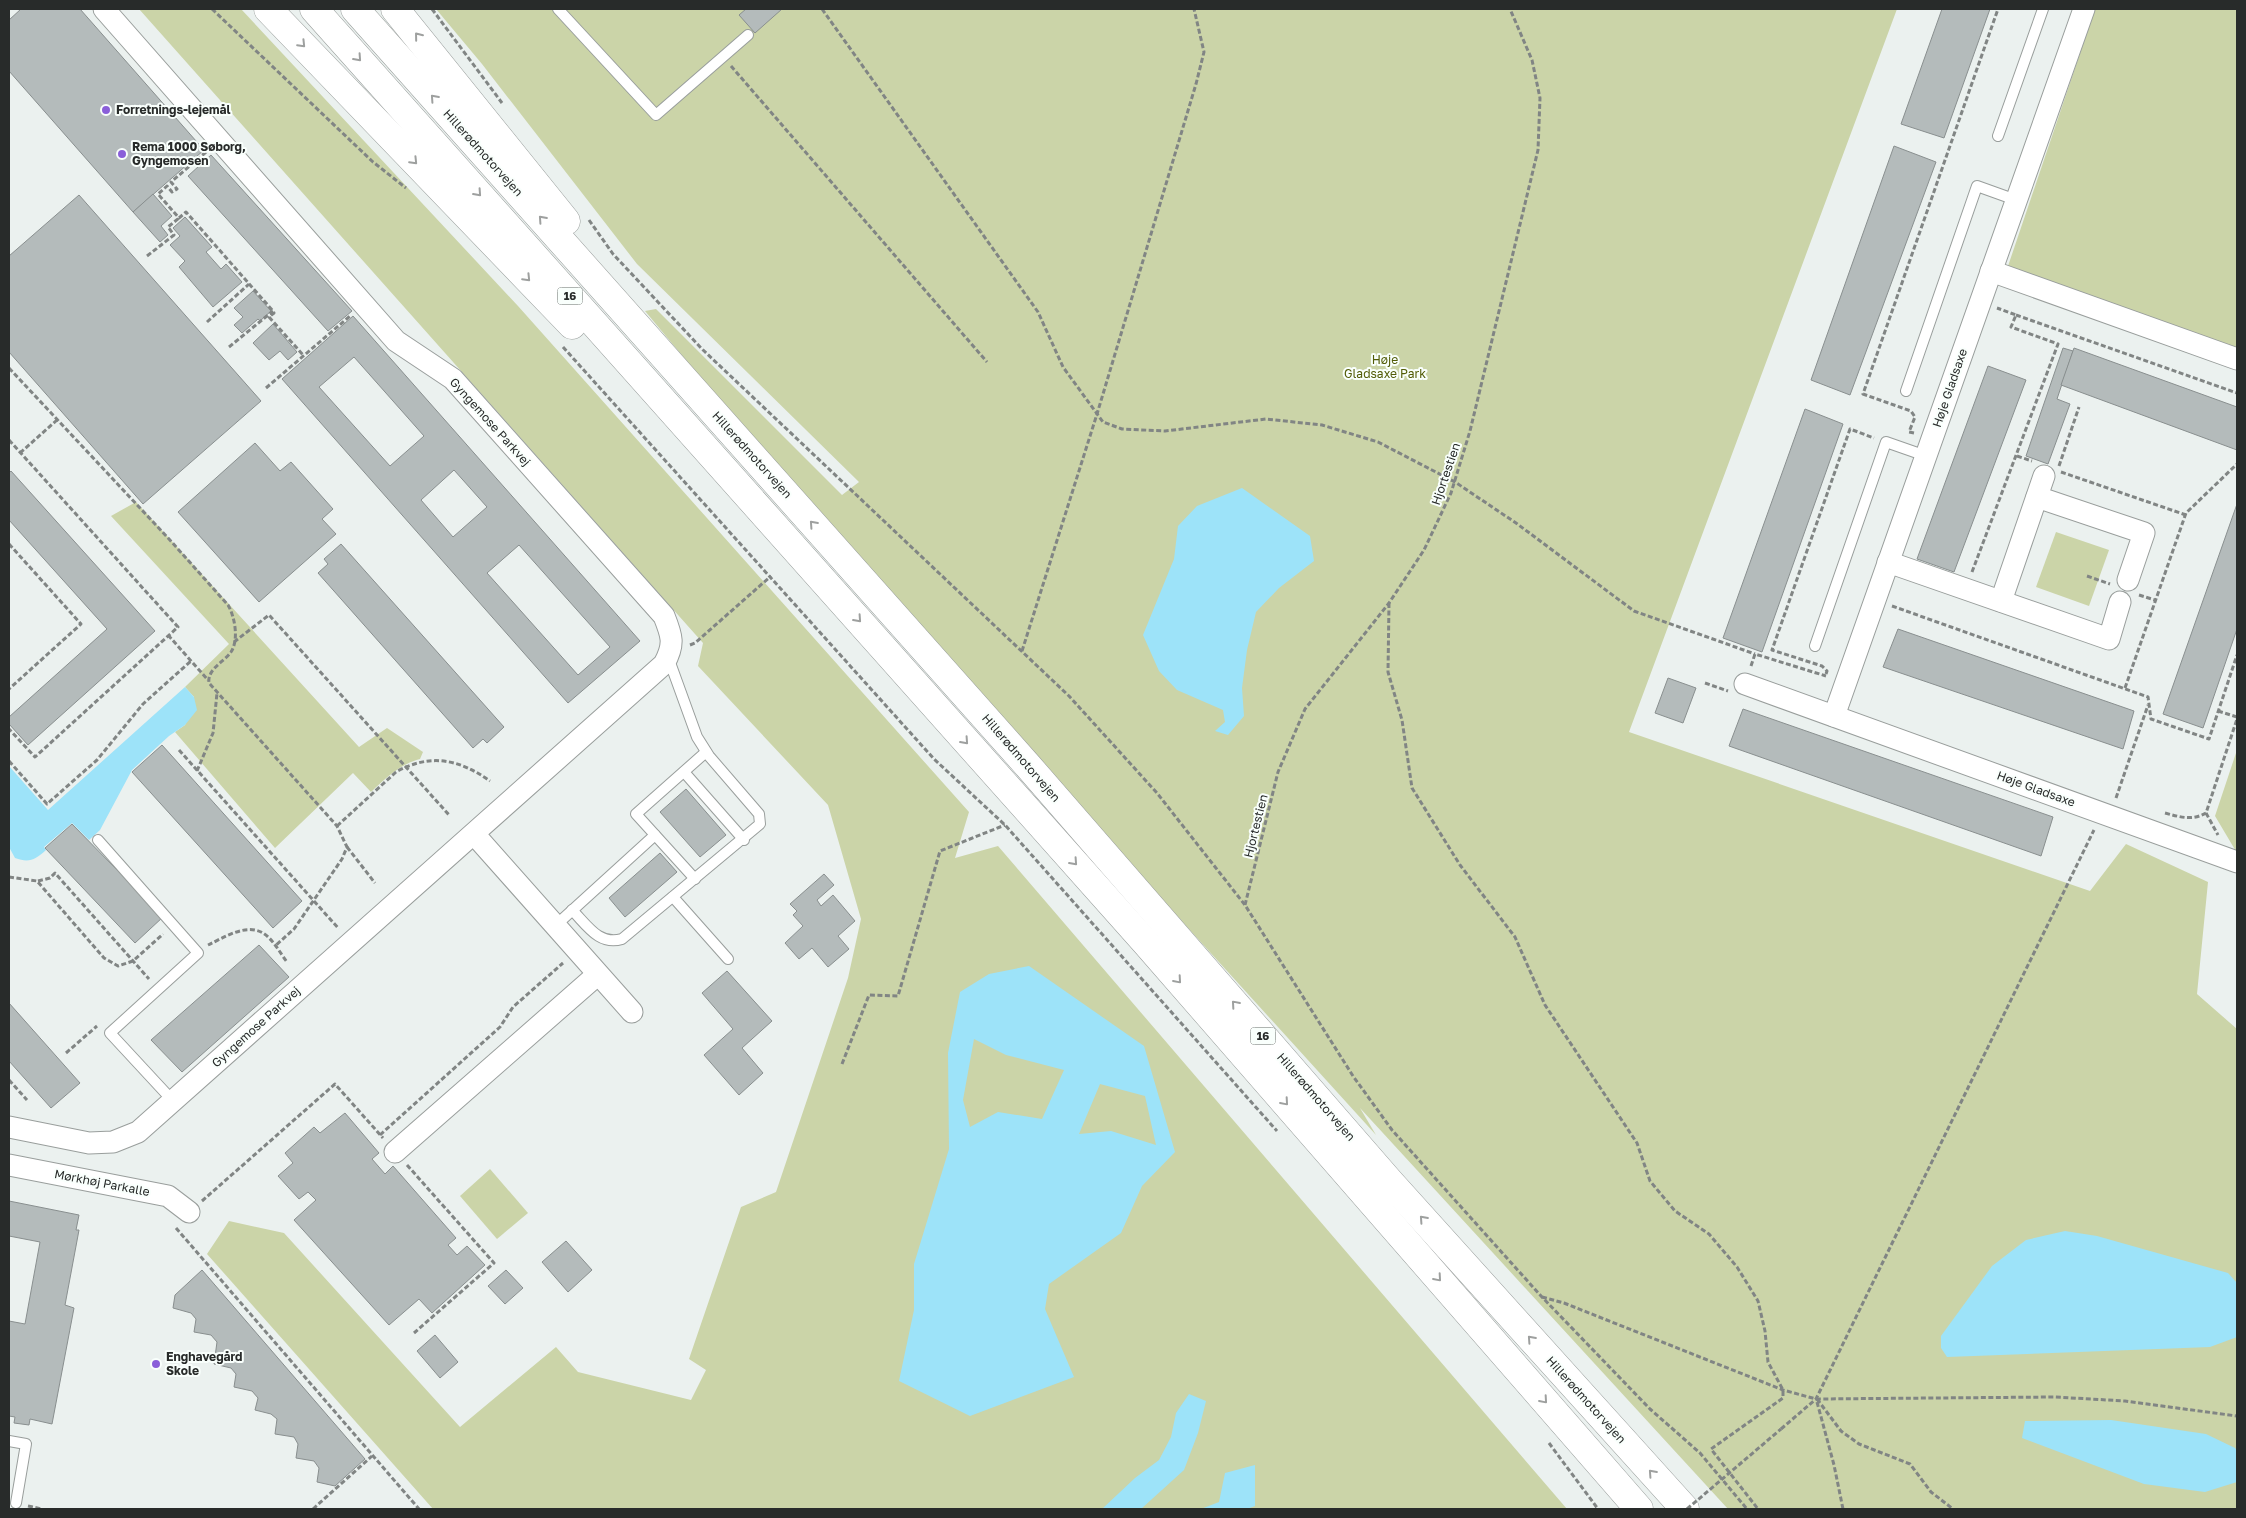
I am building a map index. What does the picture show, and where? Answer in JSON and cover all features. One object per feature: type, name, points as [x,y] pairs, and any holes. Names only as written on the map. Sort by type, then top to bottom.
[{"type":"highway","points":[[268,9],[579,332],[825,583]]},
{"type":"highway","name":"16","points":[[314,9],[1146,943],[1639,1509]]},
{"type":"highway","name":"Hillerødmotorvejen","points":[[355,9],[1030,768],[1389,1181],[1686,1509]]},
{"type":"highway","points":[[395,9],[573,230],[690,386]]},
{"type":"street","name":"Gyngemose Parkvej","points":[[9,1127],[90,1143],[114,1142],[138,1132],[664,664],[670,653],[671,633],[664,616],[454,379],[396,341],[104,9]]},
{"type":"street","name":"Høje Gladsaxe","points":[[1834,716],[2084,9]]},
{"type":"street","points":[[1991,271],[2237,359]]},
{"type":"street","points":[[2000,601],[2037,497],[2039,469]]},
{"type":"street","points":[[2037,497],[2144,533],[2128,580]]},
{"type":"street","points":[[1888,562],[2109,639],[2120,602]]},
{"type":"street","name":"Høje Gladsaxe","points":[[1745,684],[2237,862]]},
{"type":"street","points":[[474,834],[597,975],[632,1012]]},
{"type":"street","points":[[396,1152],[597,975]]},
{"type":"street","name":"Mørkhøj Parkalle","points":[[9,1164],[168,1196],[189,1212]]},
{"type":"lane","points":[[558,9],[656,115],[748,35]]},
{"type":"lane","points":[[1998,136],[2043,9]]},
{"type":"lane","points":[[1906,391],[1977,186],[2016,200]]},
{"type":"lane","points":[[1815,646],[1886,442],[1926,456]]},
{"type":"lane","points":[[572,910],[602,940],[611,942],[622,939],[758,827],[760,817],[706,752],[693,728],[670,653]]},
{"type":"lane","points":[[695,879],[636,814],[706,752]]},
{"type":"lane","points":[[684,772],[744,840]]},
{"type":"lane","points":[[555,926],[656,835]]},
{"type":"lane","points":[[98,840],[198,953],[110,1033],[173,1101]]},
{"type":"lane","points":[[673,897],[728,959]]},
{"type":"lane","points":[[9,1441],[26,1444],[16,1504]]},
{"type":"path","points":[[212,9],[373,162],[412,193]]},
{"type":"path","points":[[432,9],[505,106]]},
{"type":"path","points":[[822,9],[1038,312],[1063,367],[1102,422],[1122,429],[1165,431],[1266,418],[1322,425],[1378,442],[1454,482],[1516,523],[1634,611],[1755,654],[1826,676]]},
{"type":"path","points":[[1022,651],[1097,414],[1196,84],[1204,52],[1194,9]]},
{"type":"path","name":"Hjortestien","points":[[1245,905],[1278,772],[1305,708],[1389,603],[1424,550],[1454,482],[1470,431],[1538,150],[1540,98],[1532,60],[1510,9]]},
{"type":"path","points":[[1911,411],[1863,394],[1998,9]]},
{"type":"path","points":[[723,58],[987,362]]},
{"type":"path","points":[[179,218],[158,194],[167,186],[172,192],[177,188],[171,182],[219,140]]},
{"type":"path","points":[[147,256],[174,235],[168,227],[186,212],[273,311]]},
{"type":"path","points":[[585,215],[614,254],[702,349],[1069,696],[1158,793],[1245,905],[1353,1076],[1392,1130],[1541,1296],[1650,1408],[1700,1453],[1747,1509]]},
{"type":"path","points":[[207,322],[249,284]]},
{"type":"path","points":[[1980,302],[2237,393]]},
{"type":"path","points":[[266,388],[363,304]]},
{"type":"path","points":[[273,311],[274,313],[269,317],[304,356]]},
{"type":"path","points":[[229,347],[273,311]]},
{"type":"path","points":[[1966,589],[2058,344],[2011,327],[2016,315]]},
{"type":"path","points":[[558,342],[934,759],[1005,825],[1280,1134]]},
{"type":"path","points":[[9,368],[228,605],[232,612],[234,642],[232,650],[212,672],[208,680]]},
{"type":"path","points":[[2079,407],[2057,470],[2186,515]]},
{"type":"path","points":[[20,453],[57,420]]},
{"type":"path","points":[[1822,666],[1772,650],[1850,430],[1886,442]]},
{"type":"path","points":[[9,440],[178,627],[35,757],[9,729]]},
{"type":"path","points":[[2017,456],[2039,469]]},
{"type":"path","points":[[2125,688],[2186,515],[2237,464]]},
{"type":"path","points":[[9,544],[82,624],[9,689]]},
{"type":"path","points":[[670,653],[695,643],[771,576]]},
{"type":"path","points":[[1875,600],[2148,697],[2150,718],[2209,739],[2237,655]]},
{"type":"path","points":[[1389,603],[1388,672],[1402,720],[1412,788],[1460,865],[1515,937],[1544,1006],[1637,1143],[1650,1181],[1675,1211],[1709,1234],[1737,1267],[1758,1301],[1765,1331],[1768,1362],[1783,1390],[1783,1398],[1711,1448],[1758,1509]]},
{"type":"path","points":[[234,642],[269,615],[450,816]]},
{"type":"path","points":[[168,635],[337,826],[347,847],[375,883]]},
{"type":"path","points":[[1745,684],[1755,654]]},
{"type":"path","points":[[9,761],[47,804],[97,760],[143,704],[191,661]]},
{"type":"path","points":[[2232,672],[2237,674]]},
{"type":"path","points":[[197,771],[213,733],[218,692]]},
{"type":"path","points":[[1686,1509],[1816,1399],[2102,813],[2114,804],[2149,704]]},
{"type":"path","points":[[2161,812],[2189,819],[2199,818],[2206,813],[2237,718],[2218,711]]},
{"type":"path","points":[[179,750],[332,921]]},
{"type":"path","points":[[337,826],[396,772],[429,760],[449,762],[472,768],[490,780]]},
{"type":"path","points":[[842,1064],[869,995],[898,996],[940,852],[1005,825]]},
{"type":"path","points":[[275,946],[294,929],[307,912],[312,900],[342,859],[347,847]]},
{"type":"path","points":[[9,877],[37,880],[50,878],[55,874],[158,989]]},
{"type":"path","points":[[37,880],[104,958],[118,966],[133,962],[173,925]]},
{"type":"path","points":[[198,953],[209,944],[241,930],[261,932],[287,962]]},
{"type":"path","points":[[380,1135],[500,1028],[514,1007],[577,952]]},
{"type":"path","points":[[66,1054],[100,1023],[110,1033]]},
{"type":"path","points":[[9,1080],[27,1100]]},
{"type":"path","points":[[189,1212],[335,1084],[494,1263],[414,1333]]},
{"type":"path","points":[[168,1196],[172,1223],[419,1509]]},
{"type":"path","points":[[1541,1296],[1564,1303],[1783,1390],[1816,1399],[2055,1397],[2125,1401],[2237,1416]]},
{"type":"path","points":[[1816,1399],[1834,1465],[1843,1509]]},
{"type":"path","points":[[1816,1399],[1841,1431],[1860,1444],[1910,1464],[1931,1492],[1953,1509]]},
{"type":"path","points":[[1548,1442],[1572,1471],[1598,1509]]},
{"type":"path","points":[[313,1509],[372,1456]]},
{"type":"green space","points":[[139,9],[241,9],[518,306],[969,812],[955,858],[998,846],[1567,1509],[433,1509],[207,1254],[229,1221],[284,1233],[460,1427],[556,1347],[578,1372],[691,1400],[706,1370],[689,1359],[741,1207],[776,1192],[848,978],[861,919],[828,805],[698,666],[703,643]]},
{"type":"green space","name":"Høje Gladsaxe Park","points":[[436,9],[1897,9],[1629,732],[2090,891],[2126,844],[2208,882],[2197,994],[2237,1029],[2237,1509],[1728,1509],[1360,1108],[1376,1135],[940,655],[798,495],[645,311],[656,309],[842,495],[859,482],[637,264],[482,64]]},
{"type":"green space","points":[[2095,9],[2237,9],[2237,354],[2007,269]]},
{"type":"green space","points":[[136,502],[359,747],[387,728],[423,752],[420,759],[400,768],[371,792],[353,773],[275,848],[175,732],[185,725],[194,697],[185,687],[229,644],[111,516]]},
{"type":"green space","points":[[2056,532],[2109,550],[2089,606],[2036,587]]},
{"type":"green space","points":[[2237,750],[2237,853],[2215,816]]},
{"type":"green space","points":[[490,1169],[528,1213],[497,1239],[460,1196]]},
{"type":"water","points":[[1242,488],[1310,536],[1314,561],[1279,588],[1256,612],[1247,650],[1242,688],[1244,716],[1228,735],[1215,731],[1225,722],[1223,710],[1177,690],[1159,671],[1143,635],[1174,559],[1178,526],[1197,506]]},
{"type":"water","points":[[185,687],[194,697],[197,710],[185,725],[169,736],[132,770],[100,830],[89,840],[72,823],[44,847],[46,850],[32,860],[15,858],[9,847],[9,766],[48,810]]},
{"type":"water","points":[[1029,966],[1144,1046],[1175,1152],[1142,1186],[1121,1233],[1049,1284],[1045,1309],[1074,1377],[970,1416],[899,1381],[914,1310],[914,1264],[949,1149],[948,1053],[960,992],[989,974]],"holes":[[[974,1039],[1006,1055],[1064,1070],[1042,1119],[998,1112],[970,1127],[963,1100]],[[1100,1084],[1145,1096],[1156,1145],[1111,1131],[1079,1134]]]},
{"type":"water","points":[[2065,1231],[2097,1236],[2228,1273],[2237,1283],[2237,1337],[2210,1347],[1947,1357],[1941,1348],[1941,1336],[1992,1266],[2026,1240]]},
{"type":"water","points":[[1189,1394],[1206,1401],[1198,1433],[1184,1470],[1141,1509],[1102,1509],[1135,1478],[1159,1460],[1171,1437],[1176,1413]]},
{"type":"water","points":[[2111,1420],[2206,1434],[2235,1448],[2237,1451],[2237,1482],[2205,1492],[2144,1484],[2022,1438],[2025,1421]]},
{"type":"water","points":[[1255,1465],[1255,1506],[1247,1509],[1201,1509],[1219,1502],[1225,1473]]},
{"type":"building","name":"Forretnings-lejemål","points":[[21,9],[80,9],[204,150],[133,212],[9,71],[9,20]]},
{"type":"building","points":[[746,9],[782,9],[755,33],[739,15]]},
{"type":"building","points":[[1942,9],[1990,9],[1944,138],[1901,124]]},
{"type":"building","points":[[1894,146],[1936,162],[1850,395],[1811,380]]},
{"type":"building","points":[[211,155],[352,311],[328,331],[188,176]]},
{"type":"building","points":[[153,194],[172,216],[161,226],[168,235],[160,242],[133,212]]},
{"type":"building","points":[[79,195],[261,401],[143,504],[9,352],[9,256]]},
{"type":"building","points":[[185,217],[212,247],[206,252],[221,269],[226,264],[242,282],[213,307],[179,267],[185,261],[170,245],[180,236],[173,228]]},
{"type":"building","points":[[253,291],[271,311],[242,333],[234,325],[243,317],[234,308]]},
{"type":"building","points":[[353,316],[640,641],[568,703],[282,379]],"holes":[[[354,357],[424,436],[390,466],[319,387]],[[454,470],[487,507],[453,537],[421,500]],[[519,545],[610,647],[578,675],[487,573]]]},
{"type":"building","points":[[273,324],[297,352],[288,360],[280,351],[269,360],[253,343]]},
{"type":"building","points":[[2063,348],[2073,351],[2057,399],[2070,404],[2048,464],[2026,456]]},
{"type":"building","points":[[2074,348],[2237,407],[2237,450],[2061,385]]},
{"type":"building","points":[[1988,366],[2026,380],[1954,572],[1917,559]]},
{"type":"building","points":[[1805,409],[1843,424],[1762,652],[1723,638]]},
{"type":"building","points":[[255,443],[280,471],[291,462],[333,509],[322,519],[336,534],[259,602],[178,512]]},
{"type":"building","points":[[11,471],[155,631],[28,745],[9,724],[9,717],[107,629],[9,520],[9,473]]},
{"type":"building","points":[[2237,504],[2237,629],[2203,728],[2163,714]]},
{"type":"building","points":[[341,544],[504,727],[487,743],[483,739],[473,748],[318,573],[328,564],[324,559]]},
{"type":"building","points":[[1898,629],[2134,711],[2123,749],[1883,667]]},
{"type":"building","points":[[1668,678],[1696,688],[1683,723],[1655,713]]},
{"type":"building","points":[[1743,709],[2053,817],[2041,856],[1729,746]]},
{"type":"building","points":[[162,745],[302,901],[273,928],[132,772]]},
{"type":"building","points":[[686,789],[726,835],[700,857],[660,812]]},
{"type":"building","points":[[72,824],[163,917],[135,943],[45,848]]},
{"type":"building","points":[[660,853],[677,872],[625,917],[609,898]]},
{"type":"building","points":[[824,874],[834,885],[817,900],[821,906],[833,895],[855,921],[838,936],[849,949],[828,967],[812,948],[799,959],[785,943],[803,926],[793,915],[797,911],[790,904]]},
{"type":"building","points":[[259,945],[289,977],[182,1072],[151,1040]]},
{"type":"building","points":[[727,971],[772,1021],[742,1048],[763,1073],[739,1095],[704,1055],[733,1029],[702,993]]},
{"type":"building","points":[[9,1003],[80,1083],[51,1108],[9,1061]]},
{"type":"building","points":[[345,1113],[379,1153],[372,1159],[385,1174],[393,1166],[456,1238],[448,1245],[457,1255],[467,1246],[485,1265],[432,1313],[419,1299],[389,1325],[294,1220],[316,1200],[308,1192],[299,1199],[278,1176],[293,1163],[285,1153],[314,1127],[320,1133]]},
{"type":"building","points":[[9,1201],[79,1215],[76,1230],[79,1230],[65,1305],[74,1308],[52,1424],[30,1419],[29,1425],[14,1423],[15,1417],[9,1416],[9,1321],[25,1324],[40,1242],[9,1236]]},
{"type":"building","points":[[566,1241],[592,1270],[568,1292],[542,1262]]},
{"type":"building","points":[[202,1270],[365,1459],[335,1486],[317,1482],[319,1468],[314,1461],[296,1458],[298,1444],[294,1437],[275,1434],[277,1419],[271,1414],[255,1410],[258,1398],[252,1391],[234,1387],[236,1374],[231,1368],[214,1364],[217,1342],[211,1335],[194,1332],[196,1319],[191,1313],[173,1308],[175,1295]]},
{"type":"building","points":[[506,1270],[523,1288],[505,1304],[488,1286]]},
{"type":"building","points":[[435,1335],[458,1362],[440,1378],[417,1351]]},
{"type":"place","name":"Forretnings-lejemål","points":[[106,110]]},
{"type":"place","name":"Rema 1000 Søborg, Gyngemosen","points":[[122,154]]},
{"type":"place","name":"Enghavegård Skole","points":[[156,1364]]}]
